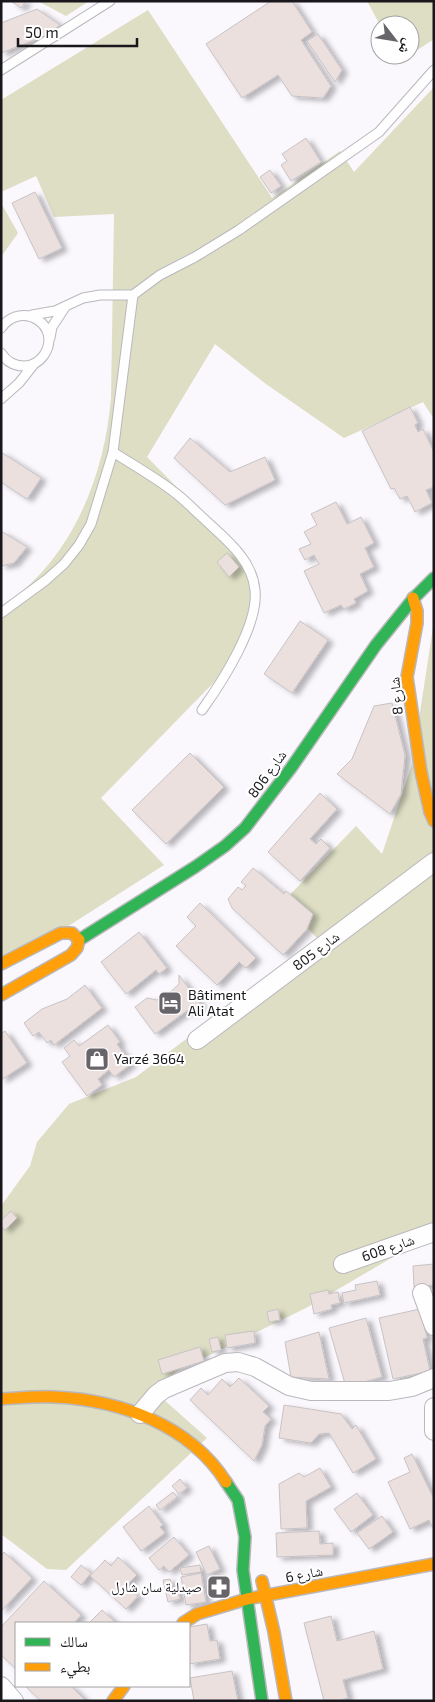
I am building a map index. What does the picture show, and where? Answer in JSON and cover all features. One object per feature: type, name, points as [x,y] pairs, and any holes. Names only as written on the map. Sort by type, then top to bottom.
[{"type":"street","name":"شارع 806","points":[[79,940],[171,884],[213,855],[244,828],[263,807],[352,678],[413,598],[434,578]]},
{"type":"street","name":"شارع 8","points":[[413,598],[417,611],[417,623],[408,677],[421,772],[430,812],[434,821]]},
{"type":"street","name":"شارع 805","points":[[197,1040],[434,862]]},
{"type":"street","points":[[1,964],[62,932],[72,933],[79,940],[77,948],[71,955],[1,995]]},
{"type":"street","name":"شارع 608","points":[[343,1264],[434,1232]]},
{"type":"street","points":[[422,1293],[434,1326]]},
{"type":"street","points":[[140,1414],[156,1395],[164,1389],[226,1363],[244,1363],[290,1386],[310,1391],[389,1391],[412,1387],[434,1378]]},
{"type":"street","points":[[1,1399],[54,1397],[96,1402],[140,1414],[193,1443],[220,1470],[238,1500],[245,1537],[243,1570],[262,1701]]},
{"type":"street","points":[[434,1407],[434,1431]]},
{"type":"street","points":[[245,1537],[255,1554]]},
{"type":"street","name":"شارع 6","points":[[185,1622],[197,1614],[247,1599],[434,1564]]},
{"type":"street","points":[[259,1569],[274,1632],[286,1701]]},
{"type":"street","points":[[1,1686],[14,1701]]},
{"type":"street","points":[[112,1701],[123,1687]]},
{"type":"lane","points":[[1,70],[110,1]]},
{"type":"lane","points":[[30,316],[43,314],[83,298],[100,295],[133,295],[160,276],[239,230],[379,132],[434,70]]},
{"type":"lane","points":[[1,613],[46,580],[64,564],[79,545],[91,524],[113,452],[133,295]]},
{"type":"lane","points":[[1,399],[42,358],[47,349],[52,327],[66,305]]},
{"type":"lane","points":[[1,328],[14,316],[30,316],[38,319],[44,325],[48,332],[49,340]]},
{"type":"lane","points":[[1,353],[9,362],[16,365],[34,364]]},
{"type":"lane","points":[[16,365],[19,383]]},
{"type":"lane","points":[[113,452],[176,492],[237,550],[250,570],[256,592],[246,635],[220,686],[202,710]]},
{"type":"green space","points":[[38,1],[89,1],[66,16]]},
{"type":"green space","points":[[367,1],[434,1],[434,39],[420,48],[420,15],[375,15]]},
{"type":"green space","points":[[148,10],[272,198],[340,151],[354,172],[434,87],[434,419],[423,402],[344,438],[266,384],[215,344],[147,457],[228,539],[248,576],[251,590],[250,620],[222,674],[101,798],[164,865],[1,969],[1,608],[26,589],[65,542],[80,516],[92,488],[101,459],[111,398],[114,214],[54,217],[36,176],[1,192],[1,100]]},
{"type":"green space","points":[[1,203],[18,233],[1,257]]},
{"type":"green space","points":[[434,621],[434,1233],[306,1308],[177,1371],[154,1391],[207,1438],[66,1570],[47,1569],[1,1534],[1,1206],[30,1166],[37,1142],[69,1104],[136,1077],[318,939],[283,902],[356,826],[382,854],[412,764]]},
{"type":"building","points":[[11,1],[26,1],[21,8]]},
{"type":"building","points":[[271,1],[292,1],[312,32],[301,40],[331,86],[323,98],[292,96],[278,75],[242,98],[206,44]]},
{"type":"building","points":[[37,9],[60,25],[47,35],[1,53],[1,23]]},
{"type":"building","points":[[318,34],[342,70],[335,82],[307,41]]},
{"type":"building","points":[[306,138],[321,162],[291,181],[281,165],[287,161],[282,154]]},
{"type":"building","points":[[270,170],[281,186],[271,193],[260,177]]},
{"type":"building","points":[[35,192],[62,248],[39,259],[12,203]]},
{"type":"building","points":[[410,407],[418,423],[415,425],[418,432],[423,429],[434,452],[434,487],[426,490],[432,503],[415,512],[407,496],[400,499],[394,488],[391,489],[362,431]]},
{"type":"building","points":[[190,438],[230,472],[265,457],[275,480],[225,505],[174,458]]},
{"type":"building","points":[[1,452],[41,478],[27,499],[1,482]]},
{"type":"building","points":[[336,502],[347,524],[361,517],[374,543],[365,548],[374,567],[360,574],[368,591],[354,599],[356,603],[344,609],[341,605],[324,613],[304,571],[319,564],[314,555],[305,560],[299,549],[311,544],[304,532],[317,525],[311,514]]},
{"type":"building","points":[[1,531],[27,547],[14,563],[1,566]]},
{"type":"building","points":[[227,553],[239,567],[229,577],[217,562]]},
{"type":"building","points":[[300,621],[328,640],[292,693],[264,674]]},
{"type":"building","points":[[392,703],[405,755],[401,794],[390,814],[337,774],[352,759],[374,706]]},
{"type":"building","points":[[190,753],[224,787],[166,844],[132,810]]},
{"type":"building","points":[[320,793],[337,809],[310,839],[316,844],[321,839],[330,848],[300,881],[268,852]]},
{"type":"building","points":[[253,868],[284,894],[286,891],[313,914],[307,929],[283,955],[232,908],[228,899],[238,887],[242,890],[246,886],[241,882]]},
{"type":"building","points":[[200,903],[256,958],[246,968],[239,962],[217,985],[176,946],[196,926],[187,917]]},
{"type":"building","points":[[139,932],[167,968],[159,974],[156,970],[126,994],[101,962]]},
{"type":"building","name":"Bâtiment Ali Atat","points":[[179,975],[201,1005],[191,1014],[188,1010],[155,1034],[135,1007],[147,998],[157,1000],[164,998],[179,984]]},
{"type":"building","points":[[85,985],[102,1008],[54,1045],[51,1040],[47,1043],[39,1032],[33,1036],[24,1023],[42,1009],[67,999]]},
{"type":"building","name":"Yarzé 3664","points":[[108,1025],[120,1042],[117,1044],[131,1064],[114,1077],[109,1070],[98,1079],[102,1085],[87,1096],[62,1062],[70,1056],[64,1048],[74,1040],[79,1046]]},
{"type":"building","points":[[5,1031],[27,1063],[1,1080],[1,1034]]},
{"type":"building","points":[[11,1211],[17,1218],[5,1230],[1,1226],[1,1220]]},
{"type":"building","points":[[434,1264],[434,1285],[414,1287],[413,1266]]},
{"type":"building","points":[[377,1281],[380,1295],[344,1303],[342,1293],[356,1290],[355,1285]]},
{"type":"building","points":[[328,1290],[329,1294],[338,1292],[340,1303],[331,1305],[332,1309],[314,1314],[310,1294]]},
{"type":"building","points":[[278,1309],[280,1320],[269,1322],[267,1312]]},
{"type":"building","points":[[420,1309],[427,1338],[423,1339],[430,1371],[393,1379],[379,1318]]},
{"type":"building","points":[[366,1318],[382,1377],[346,1387],[329,1328]]},
{"type":"building","points":[[254,1331],[255,1343],[227,1348],[225,1335]]},
{"type":"building","points":[[319,1332],[329,1379],[291,1377],[285,1342]]},
{"type":"building","points":[[218,1337],[221,1350],[212,1352],[209,1339]]},
{"type":"building","points":[[200,1347],[204,1361],[162,1374],[158,1360]]},
{"type":"building","points":[[239,1378],[269,1406],[263,1412],[271,1419],[265,1426],[262,1445],[254,1461],[190,1400],[201,1388],[208,1395],[222,1379],[230,1387]]},
{"type":"building","points":[[284,1405],[341,1414],[352,1429],[356,1425],[376,1459],[353,1473],[329,1433],[319,1434],[311,1443],[279,1438]]},
{"type":"building","points":[[412,1454],[434,1499],[434,1527],[432,1527],[429,1520],[410,1529],[388,1482],[410,1472],[404,1458]]},
{"type":"building","points":[[320,1468],[331,1487],[306,1501],[307,1528],[281,1529],[279,1484],[299,1473],[304,1477]]},
{"type":"building","points":[[180,1479],[187,1488],[179,1494],[172,1486]]},
{"type":"building","points":[[173,1492],[177,1497],[160,1510],[156,1505]]},
{"type":"building","points":[[357,1493],[373,1515],[351,1532],[334,1509]]},
{"type":"building","points":[[149,1506],[163,1525],[160,1527],[165,1533],[141,1551],[123,1527]]},
{"type":"building","points":[[382,1516],[393,1532],[369,1549],[357,1533]]},
{"type":"building","points":[[319,1531],[320,1544],[333,1543],[333,1555],[277,1557],[276,1533]]},
{"type":"building","points":[[174,1537],[189,1555],[169,1572],[164,1566],[159,1570],[149,1558]]},
{"type":"building","points":[[209,1546],[220,1569],[207,1575],[196,1552]]},
{"type":"building","points":[[4,1552],[32,1578],[1,1611],[1,1556]]},
{"type":"building","points":[[118,1557],[137,1575],[126,1586],[138,1596],[126,1609],[90,1576],[105,1560],[111,1566]]},
{"type":"building","points":[[81,1565],[91,1573],[81,1585],[71,1577]]},
{"type":"building","points":[[200,1565],[201,1572],[182,1575],[180,1568]]},
{"type":"building","points":[[201,1573],[206,1602],[186,1605],[181,1577]]},
{"type":"building","points":[[170,1579],[173,1589],[177,1588],[180,1599],[168,1602],[163,1580]]},
{"type":"building","points":[[44,1581],[81,1615],[75,1622],[15,1622],[15,1668],[1,1655],[1,1627]]},
{"type":"building","points":[[102,1610],[115,1622],[90,1622]]},
{"type":"building","points":[[331,1616],[337,1641],[374,1631],[383,1669],[343,1680],[348,1698],[338,1701],[324,1701],[304,1623]]},
{"type":"building","points":[[207,1624],[210,1641],[217,1640],[220,1659],[190,1664],[190,1627]]},
{"type":"building","points":[[232,1671],[238,1701],[194,1701],[190,1678]]},
{"type":"building","points":[[26,1687],[72,1687],[86,1701],[41,1701]]},
{"type":"traffic: fast","points":[[79,940],[195,867],[225,846],[245,828],[291,768],[376,645],[413,599],[434,578]]},
{"type":"traffic: fast","points":[[226,1482],[238,1500],[245,1537],[243,1570],[262,1701]]},
{"type":"traffic: slow","points":[[413,598],[417,611],[417,623],[407,677],[421,772],[430,812],[434,821]]},
{"type":"traffic: slow","points":[[1,964],[61,933],[72,933],[79,940],[77,948],[71,955],[1,995]]},
{"type":"traffic: slow","points":[[1,1399],[35,1397],[80,1399],[128,1410],[151,1419],[193,1445],[211,1462],[226,1482]]},
{"type":"traffic: slow","points":[[185,1622],[197,1614],[247,1599],[434,1564]]},
{"type":"traffic: slow","points":[[262,1581],[274,1632],[286,1701]]},
{"type":"traffic: slow","points":[[113,1701],[123,1687]]},
{"type":"place","name":"Bâtiment Ali Atat","points":[[170,1003]]},
{"type":"place","name":"Yarzé 3664","points":[[97,1059]]},
{"type":"place","name":"صيدلية سان شارل","points":[[219,1587]]}]
